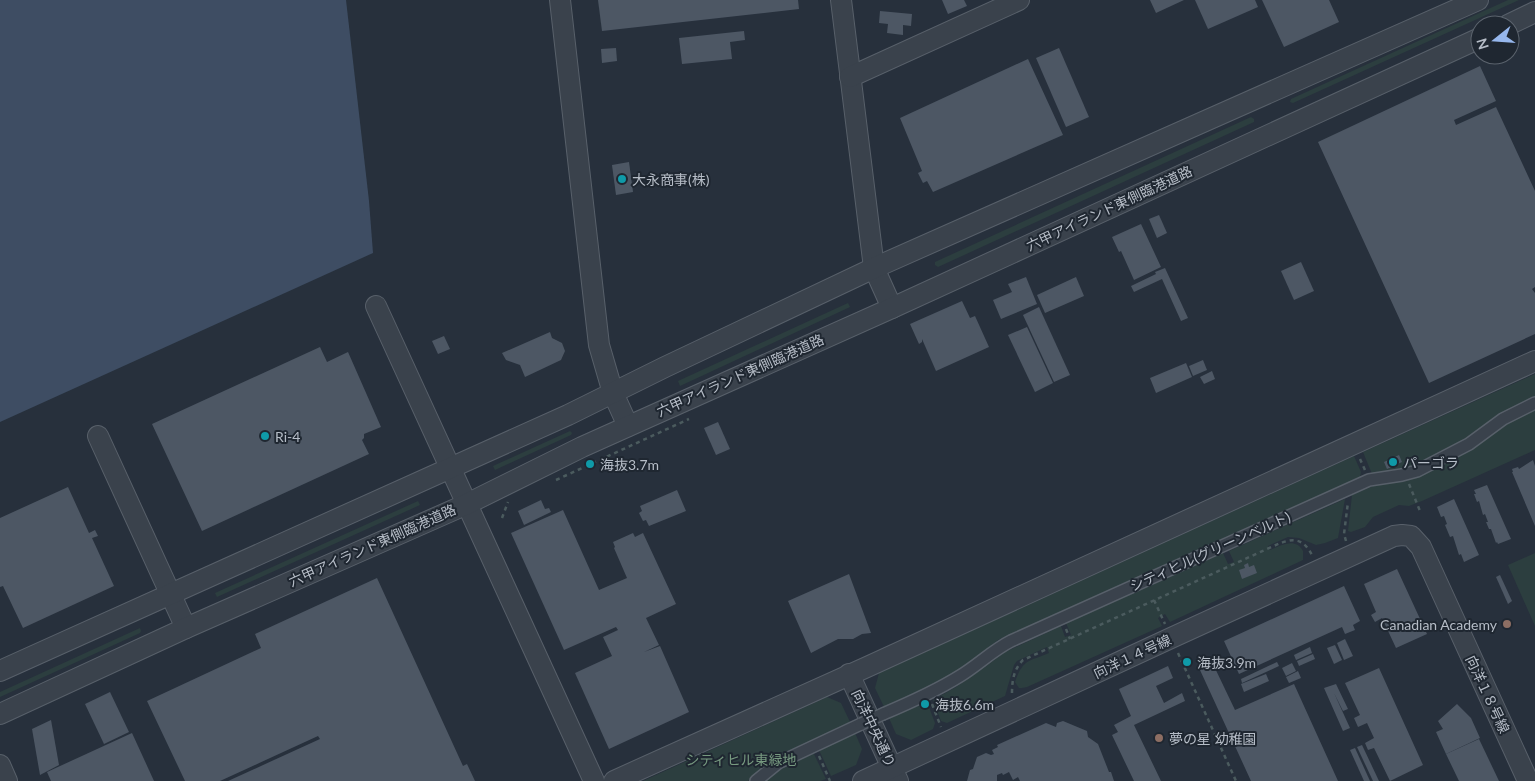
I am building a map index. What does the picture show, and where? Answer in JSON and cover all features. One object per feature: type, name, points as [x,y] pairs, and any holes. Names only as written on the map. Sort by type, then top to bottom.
[{"type":"street","points":[[560,0],[599,345],[613,393],[628,426]]},
{"type":"street","points":[[841,0],[874,268],[892,308]]},
{"type":"street","points":[[850,77],[1019,0]]},
{"type":"street","points":[[0,671],[613,393],[874,268],[1478,0]]},
{"type":"street","points":[[1520,19],[1535,12]]},
{"type":"street","name":"六甲アイランド東側臨港道路","points":[[0,714],[186,628],[467,504],[582,447],[892,308],[1470,43]]},
{"type":"street","points":[[376,306],[594,781]]},
{"type":"street","points":[[614,781],[1535,361]]},
{"type":"street","name":"シティヒル(グリーンベルト)","points":[[814,746],[960,676],[981,662],[999,646],[1011,640],[1369,480],[1417,471],[1469,444],[1503,418],[1535,404]]},
{"type":"street","points":[[98,436],[186,628]]},
{"type":"street","name":"向洋１４号線","points":[[863,781],[895,774],[1180,634],[1394,536],[1402,535]]},
{"type":"street","name":"向洋１８号線","points":[[1402,535],[1411,536],[1420,547],[1528,781]]},
{"type":"street","name":"向洋中央通り","points":[[849,674],[895,774]]},
{"type":"street","points":[[756,781],[778,763],[814,746]]},
{"type":"street","points":[[0,766],[7,781]]},
{"type":"path","points":[[549,484],[689,419]]},
{"type":"path","points":[[1358,454],[1369,480]]},
{"type":"path","points":[[1404,474],[1420,510]]},
{"type":"path","points":[[1348,545],[1344,534],[1350,489]]},
{"type":"path","points":[[502,518],[508,503],[516,499]]},
{"type":"path","points":[[1011,699],[1012,681],[1017,666],[1024,660],[1154,600],[1288,540],[1301,542],[1310,551],[1314,560]]},
{"type":"path","points":[[1154,600],[1167,628]]},
{"type":"path","points":[[1177,650],[1236,781]]},
{"type":"path","points":[[928,693],[942,731]]},
{"type":"path","points":[[814,746],[830,781]]},
{"type":"green space","points":[[1508,0],[1519,0],[1486,15],[1475,15]]},
{"type":"green space","points":[[1470,17],[1470,22],[1293,103],[1290,102],[1291,99]]},
{"type":"green space","points":[[1251,117],[1254,119],[1254,122],[938,267],[935,265],[935,262]]},
{"type":"green space","points":[[848,303],[850,307],[680,386],[678,381]]},
{"type":"green space","points":[[1535,374],[1535,397],[1502,413],[1435,457],[1411,467],[1372,474],[1363,452]]},
{"type":"green space","points":[[1535,410],[1535,450],[1422,501],[1409,506],[1399,505],[1373,517],[1365,527],[1351,532],[1348,531],[1352,495],[1373,486],[1414,478],[1463,454],[1510,422]]},
{"type":"green space","points":[[570,431],[571,435],[495,470],[493,466]]},
{"type":"green space","points":[[1354,456],[1361,472],[1360,477],[998,640],[947,677],[885,709],[875,688],[879,673]]},
{"type":"green space","points":[[1345,499],[1338,538],[1316,545],[1299,538],[1288,537],[1268,546],[1270,550],[1288,543],[1296,544],[1303,551],[1303,560],[1170,622],[1165,614],[1158,618],[1162,626],[1027,687],[1019,688],[1015,682],[1021,669],[1027,662],[1049,653],[1047,647],[1017,661],[1014,665],[1005,696],[947,723],[941,721],[933,700],[956,687],[1005,652],[1061,626],[1065,637],[1071,635],[1066,623],[1223,553],[1228,564],[1234,562],[1229,551]]},
{"type":"green space","points":[[418,501],[420,505],[217,597],[215,593]]},
{"type":"green space","points":[[1535,553],[1535,626],[1508,565]]},
{"type":"green space","points":[[140,628],[140,633],[0,697],[0,692]]},
{"type":"green space","name":"シティヒル東緑地","points":[[827,697],[841,703],[851,724],[762,770],[748,781],[643,781]]},
{"type":"green space","points":[[927,702],[935,723],[933,729],[911,740],[896,734],[889,718]]},
{"type":"green space","points":[[855,733],[862,749],[856,765],[831,776],[819,750]]},
{"type":"green space","points":[[813,752],[826,779],[820,781],[761,781],[774,771]]},
{"type":"water","points":[[0,0],[346,0],[369,201],[373,253],[0,422]]},
{"type":"building","points":[[598,0],[798,0],[799,9],[602,31]]},
{"type":"building","points":[[942,0],[964,0],[967,6],[948,14]]},
{"type":"building","points":[[1150,0],[1184,0],[1156,13]]},
{"type":"building","points":[[1195,0],[1255,0],[1258,7],[1208,29]]},
{"type":"building","points":[[1262,0],[1329,0],[1339,22],[1284,47]]},
{"type":"building","points":[[880,11],[912,14],[911,26],[903,25],[903,35],[887,33],[888,24],[879,23]]},
{"type":"building","points":[[744,31],[745,40],[730,42],[732,59],[682,64],[679,38]]},
{"type":"building","points":[[616,48],[617,61],[602,63],[601,49]]},
{"type":"building","points":[[1059,48],[1089,117],[1066,127],[1036,58]]},
{"type":"building","points":[[1028,59],[1063,135],[933,192],[927,181],[923,183],[918,173],[922,171],[900,118]]},
{"type":"building","points":[[1480,66],[1496,101],[1454,120],[1456,125],[1496,107],[1535,191],[1535,287],[1532,289],[1535,293],[1535,334],[1429,383],[1318,142]]},
{"type":"building","name":"大永商事(株)","points":[[629,162],[633,192],[616,195],[612,165]]},
{"type":"building","points":[[1159,215],[1167,233],[1157,238],[1149,219]]},
{"type":"building","points":[[1141,224],[1161,267],[1134,280],[1121,251],[1119,252],[1112,237]]},
{"type":"building","points":[[1301,262],[1314,291],[1294,300],[1281,271]]},
{"type":"building","points":[[1165,268],[1188,318],[1181,321],[1162,279],[1134,292],[1131,286]]},
{"type":"building","points":[[1026,277],[1037,304],[1001,319],[993,300],[1012,292],[1008,284]]},
{"type":"building","points":[[1076,277],[1084,296],[1045,313],[1037,295]]},
{"type":"building","points":[[962,301],[970,318],[975,316],[989,347],[936,371],[922,339],[922,342],[919,344],[910,324]]},
{"type":"building","points":[[1039,307],[1070,375],[1054,382],[1023,315]]},
{"type":"building","points":[[1027,327],[1053,383],[1035,392],[1008,335]]},
{"type":"building","points":[[550,332],[552,338],[562,343],[565,351],[561,360],[525,377],[520,365],[506,360],[502,353]]},
{"type":"building","points":[[444,336],[450,349],[438,354],[432,341]]},
{"type":"building","name":"Ri-4","points":[[320,347],[327,362],[348,352],[381,427],[364,434],[362,440],[369,454],[202,531],[152,424]]},
{"type":"building","points":[[1203,360],[1207,370],[1193,376],[1189,366]]},
{"type":"building","points":[[1186,363],[1192,377],[1156,393],[1150,378]]},
{"type":"building","points":[[1212,371],[1215,379],[1204,384],[1200,377]]},
{"type":"building","points":[[718,422],[730,449],[716,455],[704,428]]},
{"type":"building","name":"パーゴラ","points":[[1399,455],[1402,462],[1387,469],[1384,462]]},
{"type":"building","points":[[1533,460],[1535,466],[1535,526],[1512,472],[1512,469],[1518,467],[1519,469]]},
{"type":"building","points":[[1487,485],[1511,539],[1498,544],[1491,529],[1489,529],[1485,514],[1483,515],[1479,501],[1477,502],[1474,494],[1476,494],[1474,490]]},
{"type":"building","points":[[68,487],[89,533],[95,530],[98,536],[92,538],[114,586],[23,628],[3,586],[0,587],[0,518]]},
{"type":"building","points":[[677,490],[686,511],[649,526],[646,520],[643,521],[639,513],[642,511],[640,506]]},
{"type":"building","points":[[1454,499],[1479,555],[1464,562],[1461,554],[1459,555],[1453,536],[1450,537],[1445,525],[1447,524],[1444,516],[1441,517],[1437,507]]},
{"type":"building","points":[[541,500],[545,509],[549,508],[551,512],[524,525],[518,511]]},
{"type":"building","points":[[563,510],[599,590],[627,578],[613,542],[633,533],[635,537],[643,533],[676,604],[646,618],[659,645],[644,652],[660,646],[689,712],[609,749],[575,673],[612,656],[603,637],[618,630],[616,627],[564,650],[511,533]]},
{"type":"building","points":[[1248,563],[1249,567],[1254,565],[1257,573],[1242,579],[1239,570],[1245,568],[1244,565]]},
{"type":"building","points":[[1397,569],[1427,634],[1396,648],[1382,618],[1375,622],[1371,615],[1376,612],[1364,584]]},
{"type":"building","points":[[849,574],[871,633],[862,634],[853,639],[838,639],[811,653],[788,601]]},
{"type":"building","points":[[1500,575],[1512,601],[1508,604],[1496,577]]},
{"type":"building","points":[[377,578],[463,766],[467,764],[475,781],[228,781],[320,739],[318,736],[220,781],[185,781],[147,701],[261,648],[255,634]]},
{"type":"building","points":[[1344,586],[1360,621],[1353,625],[1355,630],[1345,634],[1342,627],[1239,674],[1224,641]]},
{"type":"building","points":[[1345,639],[1353,656],[1344,660],[1337,643]]},
{"type":"building","points":[[1335,645],[1342,660],[1334,664],[1327,648]]},
{"type":"building","points":[[1310,647],[1312,653],[1296,660],[1294,655]]},
{"type":"building","points":[[1313,654],[1315,659],[1299,666],[1297,661]]},
{"type":"building","points":[[1277,662],[1279,666],[1242,683],[1241,679]]},
{"type":"building","points":[[1292,663],[1296,671],[1286,676],[1282,668]]},
{"type":"building","points":[[1213,664],[1235,710],[1294,684],[1338,781],[1251,781],[1200,670]]},
{"type":"building","points":[[1168,666],[1173,678],[1156,686],[1164,703],[1182,693],[1185,701],[1134,725],[1161,781],[1134,781],[1112,735],[1118,732],[1114,725],[1131,716],[1119,689]]},
{"type":"building","points":[[1379,668],[1423,765],[1390,781],[1374,748],[1368,750],[1365,743],[1374,738],[1367,723],[1358,727],[1354,718],[1360,715],[1345,683]]},
{"type":"building","points":[[1298,671],[1301,678],[1289,683],[1286,677]]},
{"type":"building","points":[[1266,674],[1269,681],[1244,692],[1241,684]]},
{"type":"building","points":[[1336,684],[1348,709],[1343,711],[1334,693],[1350,728],[1343,731],[1324,688]]},
{"type":"building","points":[[110,692],[129,732],[104,744],[85,704]]},
{"type":"building","points":[[1457,704],[1471,718],[1480,738],[1446,754],[1436,732],[1443,729],[1438,721]]},
{"type":"building","points":[[51,720],[59,765],[40,775],[32,729]]},
{"type":"building","points":[[1063,721],[1087,731],[1088,737],[1098,744],[1114,781],[1020,781],[1018,777],[1013,780],[1009,772],[997,775],[997,781],[967,781],[977,757],[986,753],[994,754],[992,750],[998,747],[997,745],[1046,723],[1056,727],[1057,723]]},
{"type":"building","points":[[132,733],[154,781],[51,781],[47,772]]},
{"type":"building","points":[[1479,739],[1499,781],[1459,781],[1446,754]]},
{"type":"building","points":[[1362,745],[1379,781],[1373,781],[1357,747]]},
{"type":"building","points":[[1355,748],[1370,781],[1364,781],[1350,750]]},
{"type":"place","name":"大永商事(株)","points":[[622,179]]},
{"type":"place","name":"Ri-4","points":[[265,436]]},
{"type":"place","name":"パーゴラ","points":[[1393,462]]},
{"type":"place","name":"海抜3.7m","points":[[590,464]]},
{"type":"place","name":"Canadian Academy","points":[[1507,624]]},
{"type":"place","name":"海抜3.9m","points":[[1187,662]]},
{"type":"place","name":"海抜6.6m","points":[[925,704]]},
{"type":"place","name":"夢の星 幼稚園","points":[[1159,738]]}]
